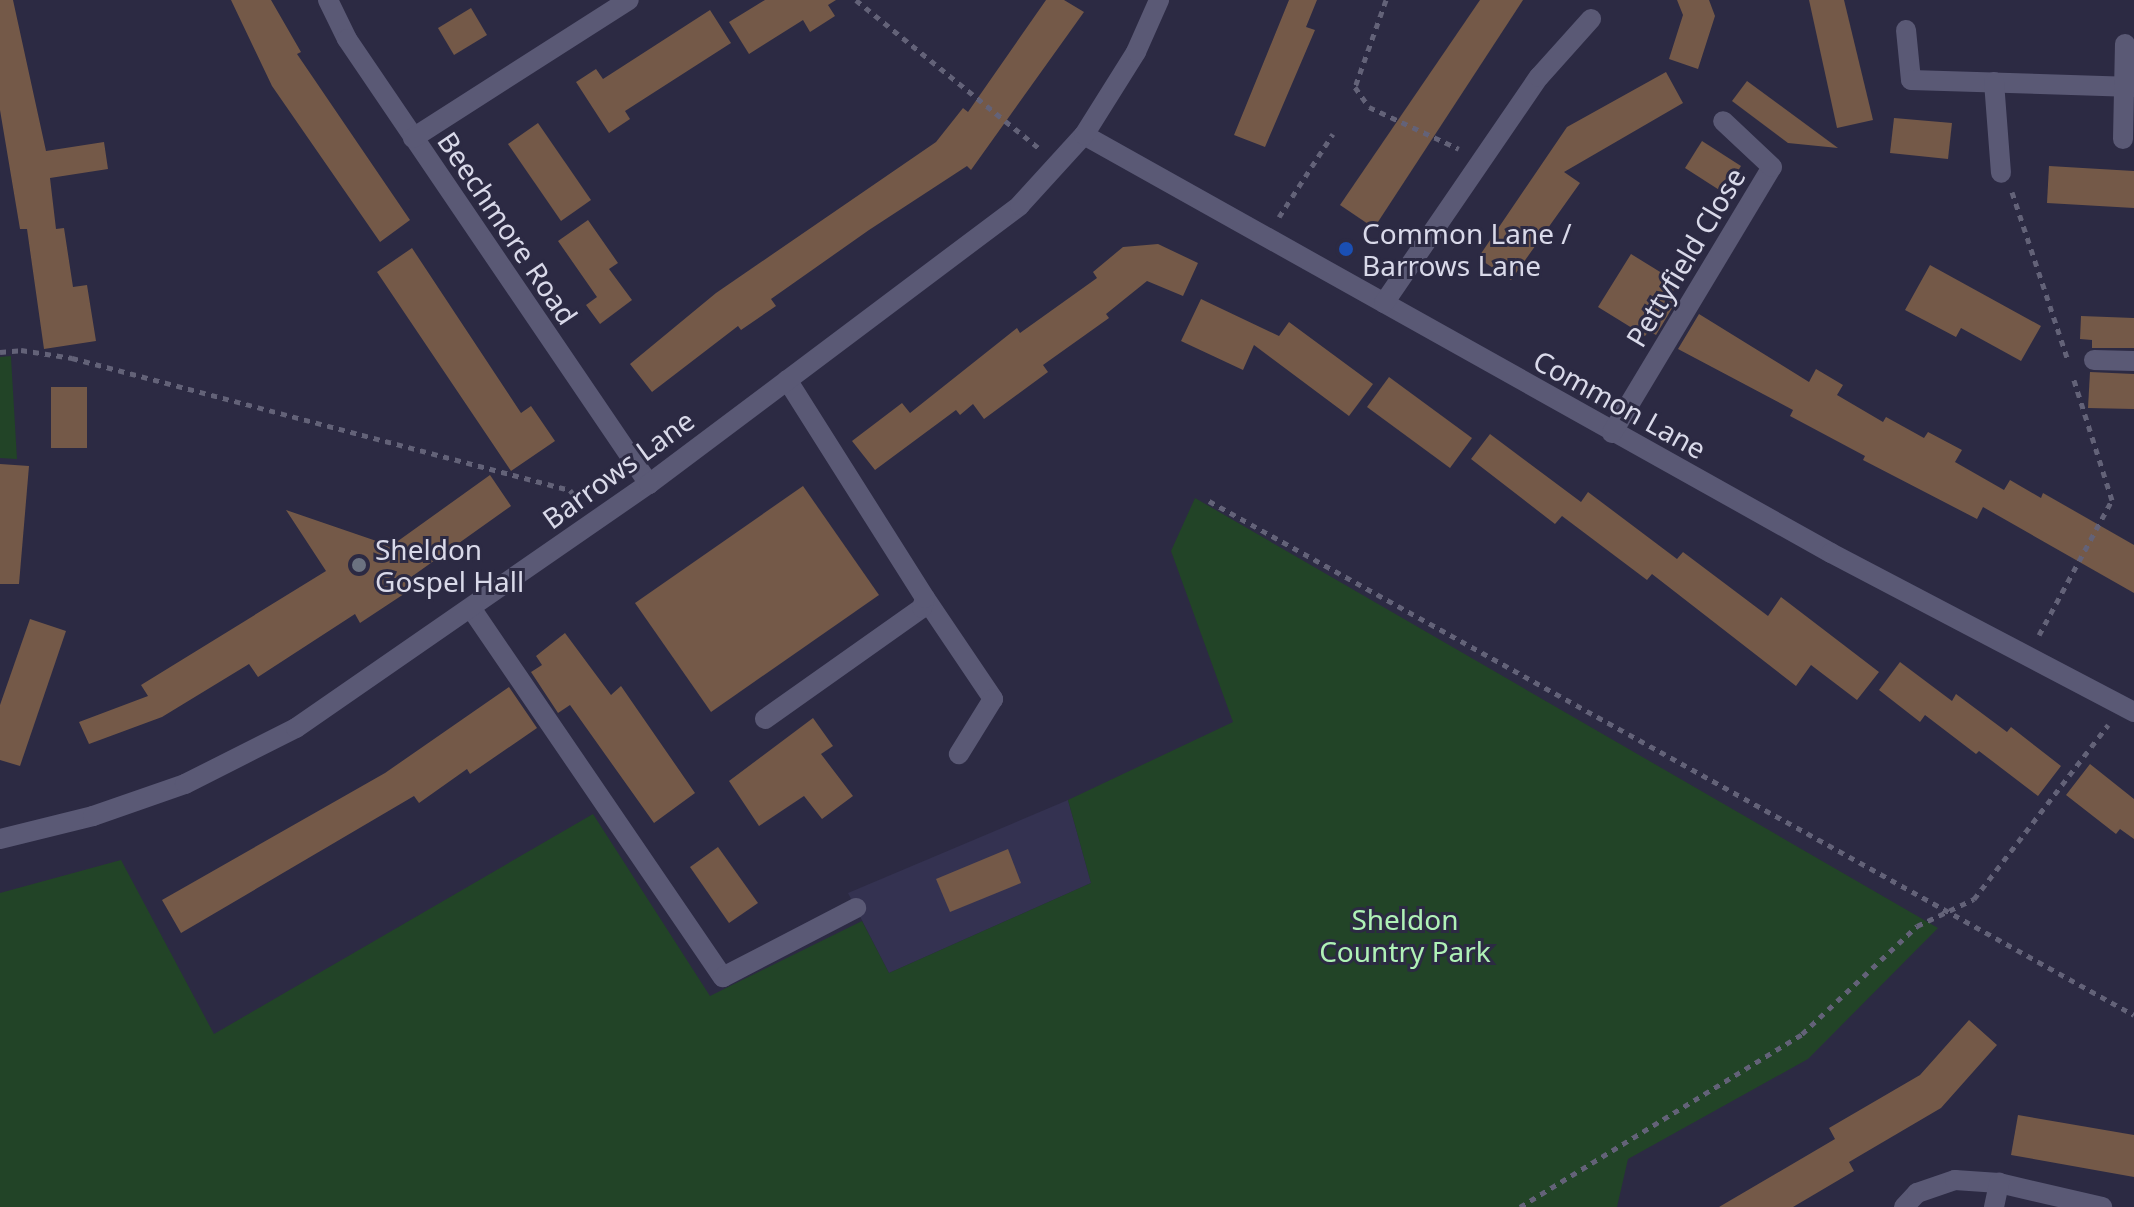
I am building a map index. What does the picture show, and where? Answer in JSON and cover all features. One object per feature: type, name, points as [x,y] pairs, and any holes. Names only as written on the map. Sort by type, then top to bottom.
[{"type":"street","name":"Beechmore Road","points":[[328,0],[347,39],[649,484]]},
{"type":"street","points":[[413,138],[629,0]]},
{"type":"street","name":"Barrows Lane","points":[[0,839],[93,816],[185,784],[296,728],[649,484],[1020,205],[1084,135],[1136,52],[1159,0]]},
{"type":"street","points":[[1384,303],[1539,77],[1591,19]]},
{"type":"street","points":[[1906,30],[1911,80],[2130,86]]},
{"type":"street","points":[[2123,139],[2130,86],[2125,44]]},
{"type":"street","points":[[1994,82],[2001,173]]},
{"type":"street","name":"Pettyfield Close","points":[[1612,433],[1772,167],[1723,121]]},
{"type":"street","name":"Common Lane","points":[[1084,135],[1268,235],[1612,433],[2128,709]]},
{"type":"street","points":[[2094,360],[2134,361]]},
{"type":"street","points":[[787,380],[993,699],[959,754]]},
{"type":"street","points":[[765,719],[922,608],[925,598]]},
{"type":"street","points":[[471,608],[723,977],[856,908]]},
{"type":"street","points":[[1904,1207],[1917,1193],[1955,1180],[1999,1183],[2102,1207]]},
{"type":"street","points":[[1994,1207],[1999,1183]]},
{"type":"path","points":[[856,0],[1058,164]]},
{"type":"path","points":[[1386,0],[1355,87],[1369,107],[1482,159]]},
{"type":"path","points":[[1268,235],[1333,134]]},
{"type":"path","points":[[2001,173],[2019,204],[2112,500],[2029,655]]},
{"type":"path","points":[[0,352],[21,350],[72,358],[570,490],[595,521]]},
{"type":"path","points":[[1209,501],[2134,1015]]},
{"type":"path","points":[[1520,1207],[1802,1034],[1917,926],[1974,899],[2128,709]]},
{"type":"shaded area","points":[[1068,800],[1091,883],[889,973],[848,893]]},
{"type":"green space","points":[[11,356],[17,459],[0,458],[0,357]]},
{"type":"green space","name":"Sheldon Country Park","points":[[1195,498],[1938,928],[1808,1059],[1628,1159],[1617,1207],[0,1207],[0,893],[121,860],[214,1034],[593,814],[710,996],[862,921],[889,973],[1091,883],[1068,800],[1233,722],[1171,551]]},
{"type":"building","points":[[0,0],[13,0],[46,151],[104,142],[108,169],[50,178],[56,229],[64,228],[73,287],[87,285],[96,341],[44,349],[27,229],[20,229],[0,110]]},
{"type":"building","points":[[231,0],[271,0],[301,52],[297,54],[410,220],[380,242],[272,86]]},
{"type":"building","points":[[765,0],[836,0],[828,5],[835,16],[810,32],[803,20],[749,54],[729,22]]},
{"type":"building","points":[[1046,0],[1064,0],[1084,12],[971,170],[967,166],[869,230],[771,299],[776,306],[741,330],[738,326],[652,392],[630,364],[716,293],[936,142],[963,108],[968,112]]},
{"type":"building","points":[[1289,0],[1317,0],[1306,27],[1315,30],[1265,147],[1234,135]]},
{"type":"building","points":[[1480,0],[1523,0],[1374,228],[1340,205]]},
{"type":"building","points":[[1677,0],[1709,0],[1715,16],[1698,69],[1669,59],[1683,15]]},
{"type":"building","points":[[1809,0],[1844,0],[1873,120],[1837,128]]},
{"type":"building","points":[[471,8],[487,35],[454,55],[438,28]]},
{"type":"building","points":[[710,10],[731,43],[625,111],[630,119],[609,133],[576,82],[596,69],[603,79]]},
{"type":"building","points":[[1666,72],[1683,103],[1564,172],[1580,183],[1511,280],[1478,258],[1567,127]]},
{"type":"building","points":[[1747,81],[1838,148],[1788,143],[1732,101]]},
{"type":"building","points":[[1894,118],[1952,123],[1948,159],[1890,153]]},
{"type":"building","points":[[538,123],[591,200],[561,221],[508,144]]},
{"type":"building","points":[[1702,141],[1741,166],[1724,193],[1685,168]]},
{"type":"building","points":[[2049,166],[2134,171],[2134,208],[2047,203]]},
{"type":"building","points":[[588,220],[618,263],[609,269],[632,300],[600,324],[586,305],[597,297],[558,241]]},
{"type":"building","points":[[1158,244],[1198,263],[1183,296],[1147,281],[1106,314],[1109,318],[1043,365],[1048,372],[984,419],[973,404],[960,415],[956,410],[875,470],[852,441],[902,403],[910,413],[1017,328],[1020,333],[1097,278],[1093,272],[1123,247]]},
{"type":"building","points":[[412,248],[521,413],[531,406],[555,441],[511,471],[377,272]]},
{"type":"building","points":[[1631,254],[1678,283],[1670,296],[1677,300],[1656,335],[1649,331],[1645,336],[1598,307]]},
{"type":"building","points":[[1930,265],[2041,326],[2021,361],[1961,328],[1956,337],[1905,310]]},
{"type":"building","points":[[1201,299],[1279,336],[1289,322],[1373,384],[1349,416],[1254,345],[1243,370],[1181,341]]},
{"type":"building","points":[[1699,314],[1809,382],[1816,369],[1843,385],[1837,395],[1883,422],[1886,417],[1924,438],[1928,432],[1962,450],[1955,462],[2004,490],[2010,480],[2041,498],[2043,493],[2134,545],[2134,593],[1983,507],[1977,519],[1863,460],[1865,456],[1790,416],[1793,410],[1678,349]]},
{"type":"building","points":[[2081,316],[2134,318],[2134,348],[2092,348],[2092,340],[2080,339]]},
{"type":"building","points":[[2090,372],[2134,374],[2134,409],[2088,408]]},
{"type":"building","points":[[1389,377],[1472,438],[1450,468],[1367,407]]},
{"type":"building","points":[[51,387],[87,387],[87,448],[51,448]]},
{"type":"building","points":[[1490,434],[1581,502],[1588,492],[1677,559],[1683,552],[1768,616],[1781,597],[1879,672],[1857,700],[1811,665],[1796,686],[1652,574],[1647,580],[1562,516],[1555,524],[1471,459]]},
{"type":"building","points":[[0,464],[29,466],[19,584],[0,584]]},
{"type":"building","points":[[490,475],[511,506],[407,580],[413,588],[360,623],[355,614],[258,677],[249,664],[162,717],[89,744],[79,722],[148,696],[141,685],[326,571],[286,510],[391,546]]},
{"type":"building","points":[[803,486],[879,595],[711,712],[635,603]]},
{"type":"building","points":[[30,619],[66,631],[20,766],[0,760],[0,705]]},
{"type":"building","points":[[565,633],[611,695],[621,686],[695,793],[654,823],[570,705],[558,713],[531,672],[542,665],[536,656]]},
{"type":"building","points":[[1900,662],[1952,701],[1956,694],[2007,732],[2011,727],[2061,766],[2038,796],[1925,715],[1920,722],[1879,690]]},
{"type":"building","points":[[509,687],[537,728],[470,774],[467,769],[419,803],[414,796],[181,933],[162,900],[385,773]]},
{"type":"building","points":[[813,718],[833,746],[821,754],[853,796],[822,819],[804,796],[759,826],[729,781]]},
{"type":"building","points":[[2090,764],[2134,799],[2134,839],[2120,829],[2116,834],[2066,795]]},
{"type":"building","points":[[718,847],[758,903],[729,923],[690,867]]},
{"type":"building","points":[[1008,849],[1021,883],[950,912],[936,879]]},
{"type":"building","points":[[1969,1020],[1997,1045],[1941,1108],[1849,1162],[1854,1171],[1793,1207],[1719,1207],[1835,1139],[1829,1128],[1920,1075]]},
{"type":"building","points":[[2018,1115],[2134,1135],[2134,1177],[2011,1155]]},
{"type":"place","name":"Common Lane / Barrows Lane","points":[[1346,249]]},
{"type":"place","name":"Sheldon Gospel Hall","points":[[359,565]]}]
